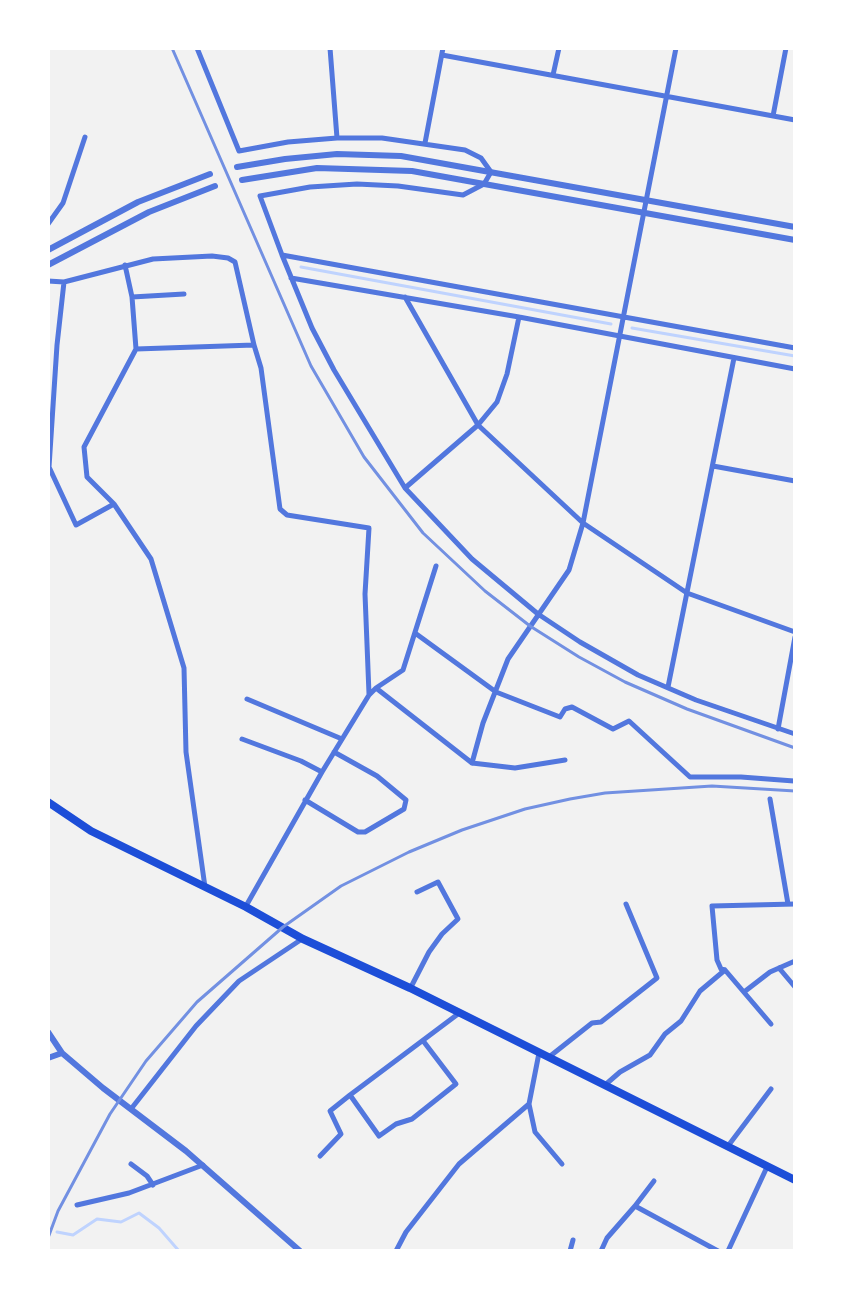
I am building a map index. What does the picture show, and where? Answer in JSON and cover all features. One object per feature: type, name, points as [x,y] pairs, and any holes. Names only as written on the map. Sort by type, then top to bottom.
[{"type":"highway","points":[[48,802],[91,831],[246,907],[303,939],[410,988],[795,1180]]},
{"type":"street","points":[[197,48],[239,151],[288,142],[382,138],[465,150],[481,158],[491,172]]},
{"type":"street","points":[[330,48],[337,138]]},
{"type":"street","points":[[553,75],[559,48]]},
{"type":"street","points":[[472,763],[508,659],[569,570],[583,523],[676,48]]},
{"type":"street","points":[[773,116],[786,48]]},
{"type":"street","points":[[425,143],[442,52],[795,120]]},
{"type":"street","points":[[48,224],[63,203],[85,137]]},
{"type":"street","points":[[237,167],[353,153],[401,156],[795,227]]},
{"type":"street","points":[[242,180],[285,172],[345,167],[412,171],[795,240]]},
{"type":"street","points":[[491,172],[484,184],[463,195],[357,184],[310,187],[260,196],[312,328],[334,370],[405,488],[472,559],[538,614],[638,675],[696,700],[795,734]]},
{"type":"street","points":[[48,250],[138,202],[210,174]]},
{"type":"street","points":[[48,265],[149,212],[215,186]]},
{"type":"street","points":[[282,255],[795,348]]},
{"type":"street","points":[[48,281],[64,282],[125,265],[187,256],[228,258],[235,262],[261,368],[280,509],[287,515],[369,528],[365,594],[369,695]]},
{"type":"street","points":[[125,265],[132,297],[136,349],[84,447],[87,477],[114,504],[151,559],[184,668],[186,752],[205,887]]},
{"type":"street","points":[[291,278],[795,369]]},
{"type":"street","points":[[64,282],[49,467],[76,525],[114,504]]},
{"type":"street","points":[[132,297],[184,294]]},
{"type":"street","points":[[405,297],[478,425],[583,523],[687,593],[795,634],[778,729]]},
{"type":"street","points":[[405,488],[478,425],[497,402],[507,374],[519,317]]},
{"type":"street","points":[[136,349],[254,345]]},
{"type":"street","points":[[668,687],[734,358]]},
{"type":"street","points":[[713,466],[795,481]]},
{"type":"street","points":[[246,907],[305,800],[369,695],[403,670],[436,566]]},
{"type":"street","points":[[415,633],[496,692],[560,717],[565,709],[572,707],[613,729],[629,721],[690,777],[794,781]]},
{"type":"street","points":[[376,688],[472,763],[515,768],[565,760]]},
{"type":"street","points":[[247,699],[342,739]]},
{"type":"street","points":[[242,739],[322,772]]},
{"type":"street","points":[[305,800],[358,832],[365,832],[404,809],[406,800],[377,776],[334,752]]},
{"type":"street","points":[[770,799],[791,904],[712,906],[717,960],[771,1024]]},
{"type":"street","points":[[410,988],[429,952],[458,919],[438,882],[417,892]]},
{"type":"street","points":[[548,1057],[592,1023],[601,1022],[657,978],[626,904]]},
{"type":"street","points":[[131,1109],[196,1026],[239,981],[303,939]]},
{"type":"street","points":[[744,992],[795,961]]},
{"type":"street","points":[[779,968],[795,987]]},
{"type":"street","points":[[605,1085],[620,1072],[650,1055],[665,1034],[681,1021],[700,991],[725,970]]},
{"type":"street","points":[[320,1156],[341,1134],[330,1111],[458,1014]]},
{"type":"street","points":[[48,1032],[62,1053],[203,1165],[298,1251]]},
{"type":"street","points":[[350,1095],[379,1136],[396,1124],[412,1119],[456,1084],[424,1042]]},
{"type":"street","points":[[48,1058],[62,1053]]},
{"type":"street","points":[[539,1053],[529,1104],[535,1132],[562,1164]]},
{"type":"street","points":[[728,1146],[771,1089]]},
{"type":"street","points":[[396,1251],[406,1232],[459,1164],[529,1104]]},
{"type":"street","points":[[131,1164],[153,1185]]},
{"type":"street","points":[[77,1205],[153,1185],[203,1165]]},
{"type":"street","points":[[728,1251],[767,1166]]},
{"type":"street","points":[[601,1251],[607,1238],[654,1181]]},
{"type":"street","points":[[635,1206],[718,1251]]},
{"type":"street","points":[[570,1251],[573,1240]]},
{"type":"waterway","points":[[301,267],[611,324]]},
{"type":"waterway","points":[[632,328],[795,356]]},
{"type":"waterway","points":[[57,1232],[73,1235],[97,1219],[121,1222],[139,1213],[159,1228],[179,1251]]},
{"type":"railway","points":[[172,48],[311,366],[364,457],[423,533],[485,591],[530,626],[579,657],[625,682],[687,709],[795,748]]},
{"type":"railway","points":[[48,1238],[58,1211],[110,1114],[146,1061],[197,1002],[283,927],[341,886],[462,830],[525,809],[570,799],[605,793],[712,786],[795,791]]}]
